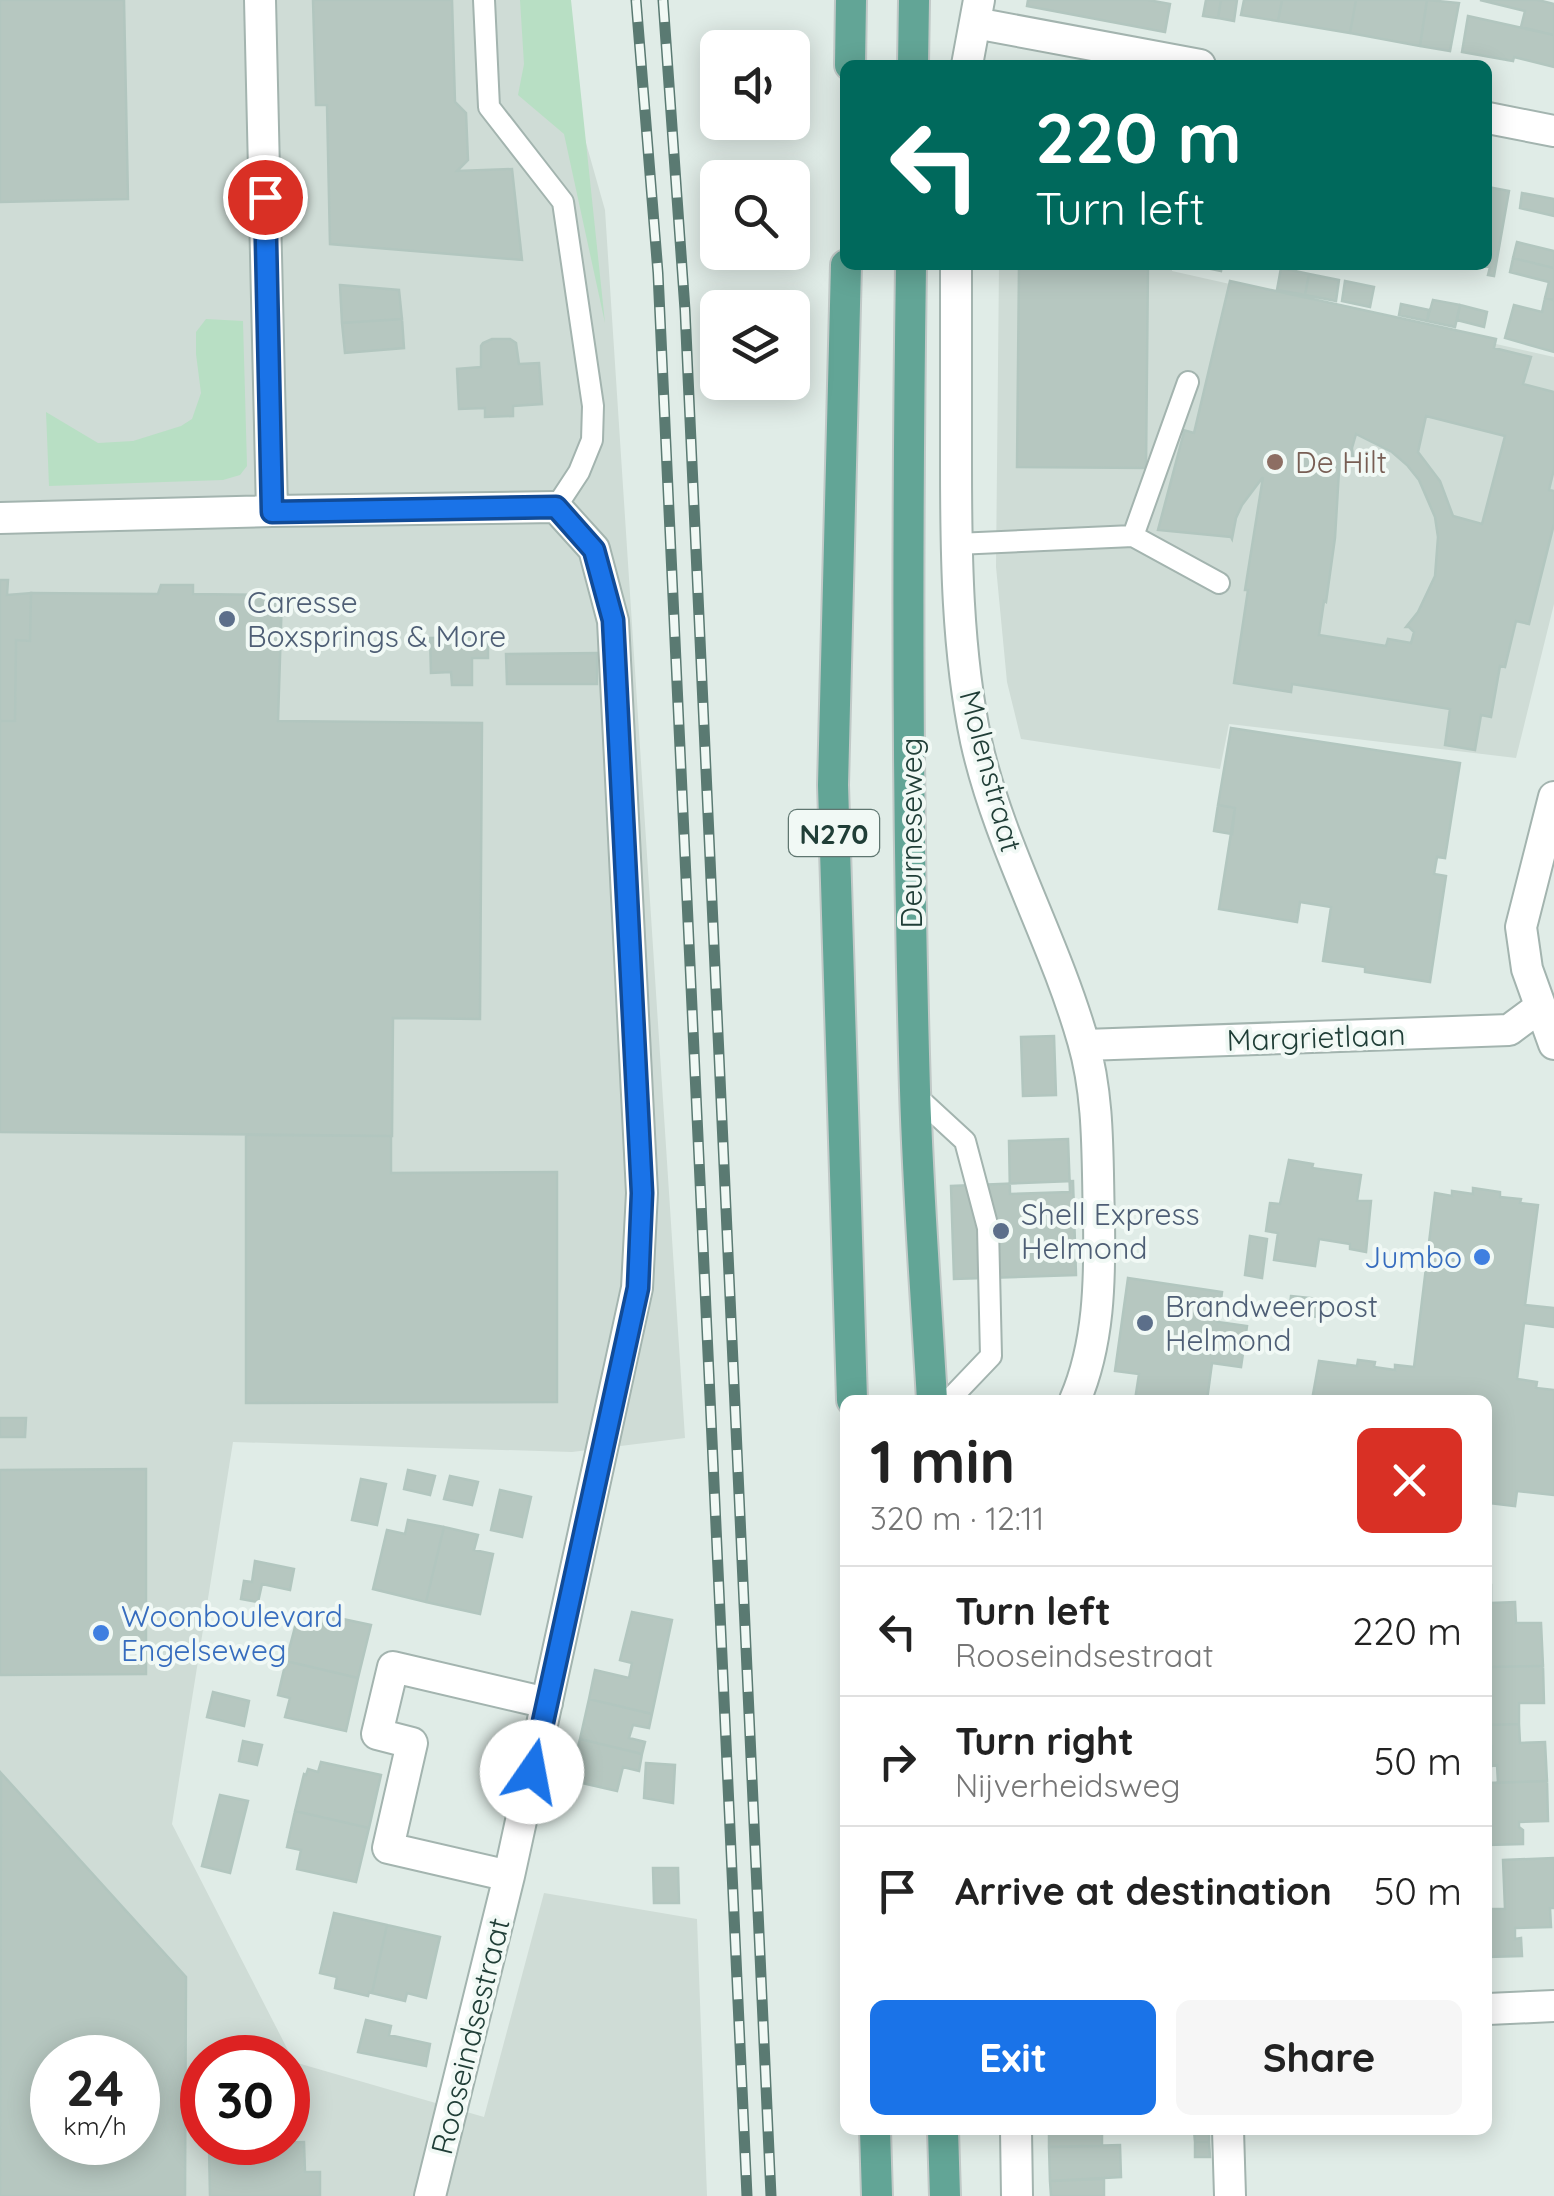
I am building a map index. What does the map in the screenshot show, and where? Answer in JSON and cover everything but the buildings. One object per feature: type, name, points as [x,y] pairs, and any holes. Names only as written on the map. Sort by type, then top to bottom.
[{"type":"main road","points":[[850,60],[851,0]]},
{"type":"main road","points":[[913,60],[914,0]]},
{"type":"main road","name":"N270","points":[[846,270],[833,786],[852,1395]]},
{"type":"main road","name":"Deurneseweg","points":[[911,270],[910,836],[915,1094],[932,1395]]},
{"type":"main road","points":[[876,2135],[878,2196]]},
{"type":"main road","points":[[943,2135],[945,2196]]},
{"type":"street","points":[[260,0],[272,512]]},
{"type":"street","points":[[968,60],[977,12],[1179,60]]},
{"type":"street","points":[[1492,119],[1554,130]]},
{"type":"street","name":"Molenstraat","points":[[956,270],[956,544],[964,670],[976,743],[996,813],[1066,986],[1084,1045]]},
{"type":"street","points":[[0,518],[556,507]]},
{"type":"street","name":"Rooseindsestraat","points":[[430,2196],[509,1876],[638,1288],[642,1193],[613,620],[594,550],[556,507]]},
{"type":"street","points":[[1554,797],[1522,926],[1527,968],[1547,1011],[1554,1044]]},
{"type":"street","name":"Margrietlaan","points":[[1084,1045],[1509,1030],[1547,1011]]},
{"type":"street","points":[[1076,1395],[1086,1366],[1100,1284],[1096,1111],[1084,1045]]},
{"type":"street","name":"Rooseindsestraat","points":[[509,1876],[388,1848],[412,1743],[377,1734],[392,1667],[547,1703]]},
{"type":"street","points":[[1492,2008],[1554,2006]]},
{"type":"street","points":[[1016,2135],[1017,2196]]},
{"type":"street","points":[[1228,2135],[1230,2196]]},
{"type":"lane","points":[[484,0],[489,107],[563,202],[593,406],[592,440],[579,472],[556,507]]},
{"type":"lane","points":[[1133,536],[1188,382]]},
{"type":"lane","points":[[956,544],[1133,536],[1219,583]]},
{"type":"lane","points":[[915,1094],[966,1141],[988,1228],[991,1356],[954,1395]]},
{"type":"shaded area","points":[[0,0],[549,0],[550,16],[605,210],[685,1438],[572,1452],[233,1442],[172,1824],[280,2035],[180,2035],[180,2165],[310,2165],[310,2067],[484,2117],[544,1893],[697,1919],[707,2196],[0,2196]]},
{"type":"shaded area","name":"De Hilt","points":[[999,270],[1172,270],[1554,357],[1554,604],[1516,758],[1229,724],[1220,769],[1021,739],[1007,682],[996,567]]},
{"type":"green space","points":[[520,0],[571,0],[605,323],[564,134],[518,95],[524,64]]},
{"type":"green space","points":[[206,319],[243,321],[247,466],[240,475],[223,480],[49,486],[46,412],[98,443],[133,441],[192,419],[201,393],[196,332]]},
{"type":"railway","points":[[636,0],[658,273],[747,2196]]},
{"type":"railway","points":[[663,0],[685,310],[771,2196]]},
{"type":"place","name":"De Hilt","points":[[1275,462]]},
{"type":"place","name":"Caresse Boxsprings & More","points":[[227,619]]},
{"type":"place","name":"Shell Express Helmond","points":[[1001,1231]]},
{"type":"place","name":"Jumbo","points":[[1482,1257]]},
{"type":"place","name":"Brandweerpost Helmond","points":[[1145,1323]]},
{"type":"place","name":"Woonboulevard Engelseweg","points":[[101,1633]]},
{"type":"route","points":[[265,197],[272,512],[556,507],[594,550],[613,620],[642,1193],[638,1288],[532,1772]]}]
